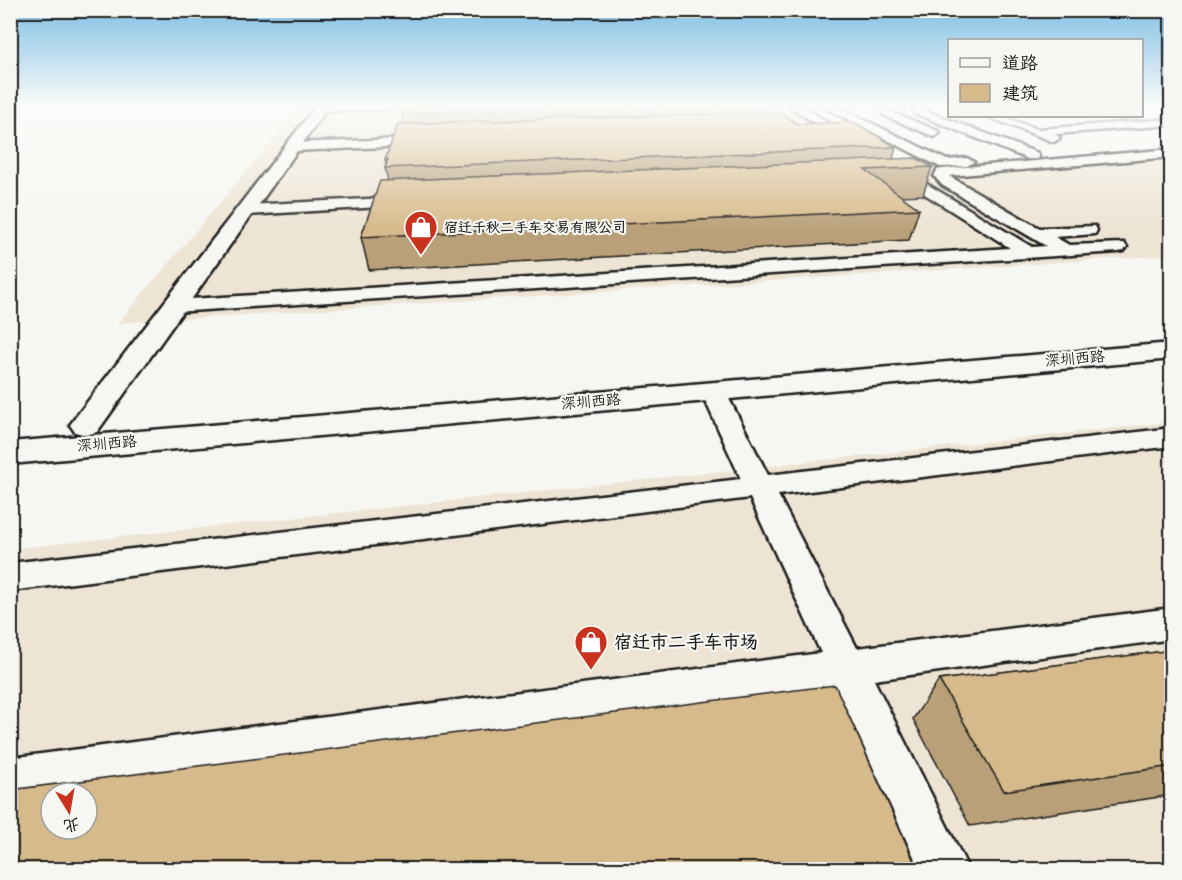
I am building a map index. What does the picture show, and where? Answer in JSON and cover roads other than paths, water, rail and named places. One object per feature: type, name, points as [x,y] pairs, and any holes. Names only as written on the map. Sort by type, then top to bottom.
[{"type":"street","points":[[86,425],[293,147]]},
{"type":"street","name":"深圳西路","points":[[10,431],[1172,330]]},
{"type":"street","name":"深圳西路","points":[[10,453],[1172,351]]},
{"type":"lane","points":[[919,147],[945,164],[991,157],[1053,154],[1078,147]]},
{"type":"lane","points":[[1010,147],[1033,156]]},
{"type":"lane","points":[[1034,147],[1053,154]]},
{"type":"lane","points":[[1070,253],[947,182],[941,176],[942,173],[1172,153]]},
{"type":"lane","points":[[882,162],[1029,253]]},
{"type":"lane","points":[[886,180],[910,179]]},
{"type":"lane","points":[[246,210],[424,201]]},
{"type":"lane","points":[[1035,233],[1089,230]]},
{"type":"lane","points":[[174,306],[1029,253],[1070,253],[1118,247]]},
{"type":"lane","points":[[713,391],[945,870]]},
{"type":"lane","points":[[10,577],[1172,436]]},
{"type":"lane","points":[[10,780],[846,665],[1172,623]]},
{"type":"place","name":"宿迁千秋二手车交易有限公司","points":[[421,256]]},
{"type":"place","name":"宿迁市二手车市场","points":[[591,671]]}]
